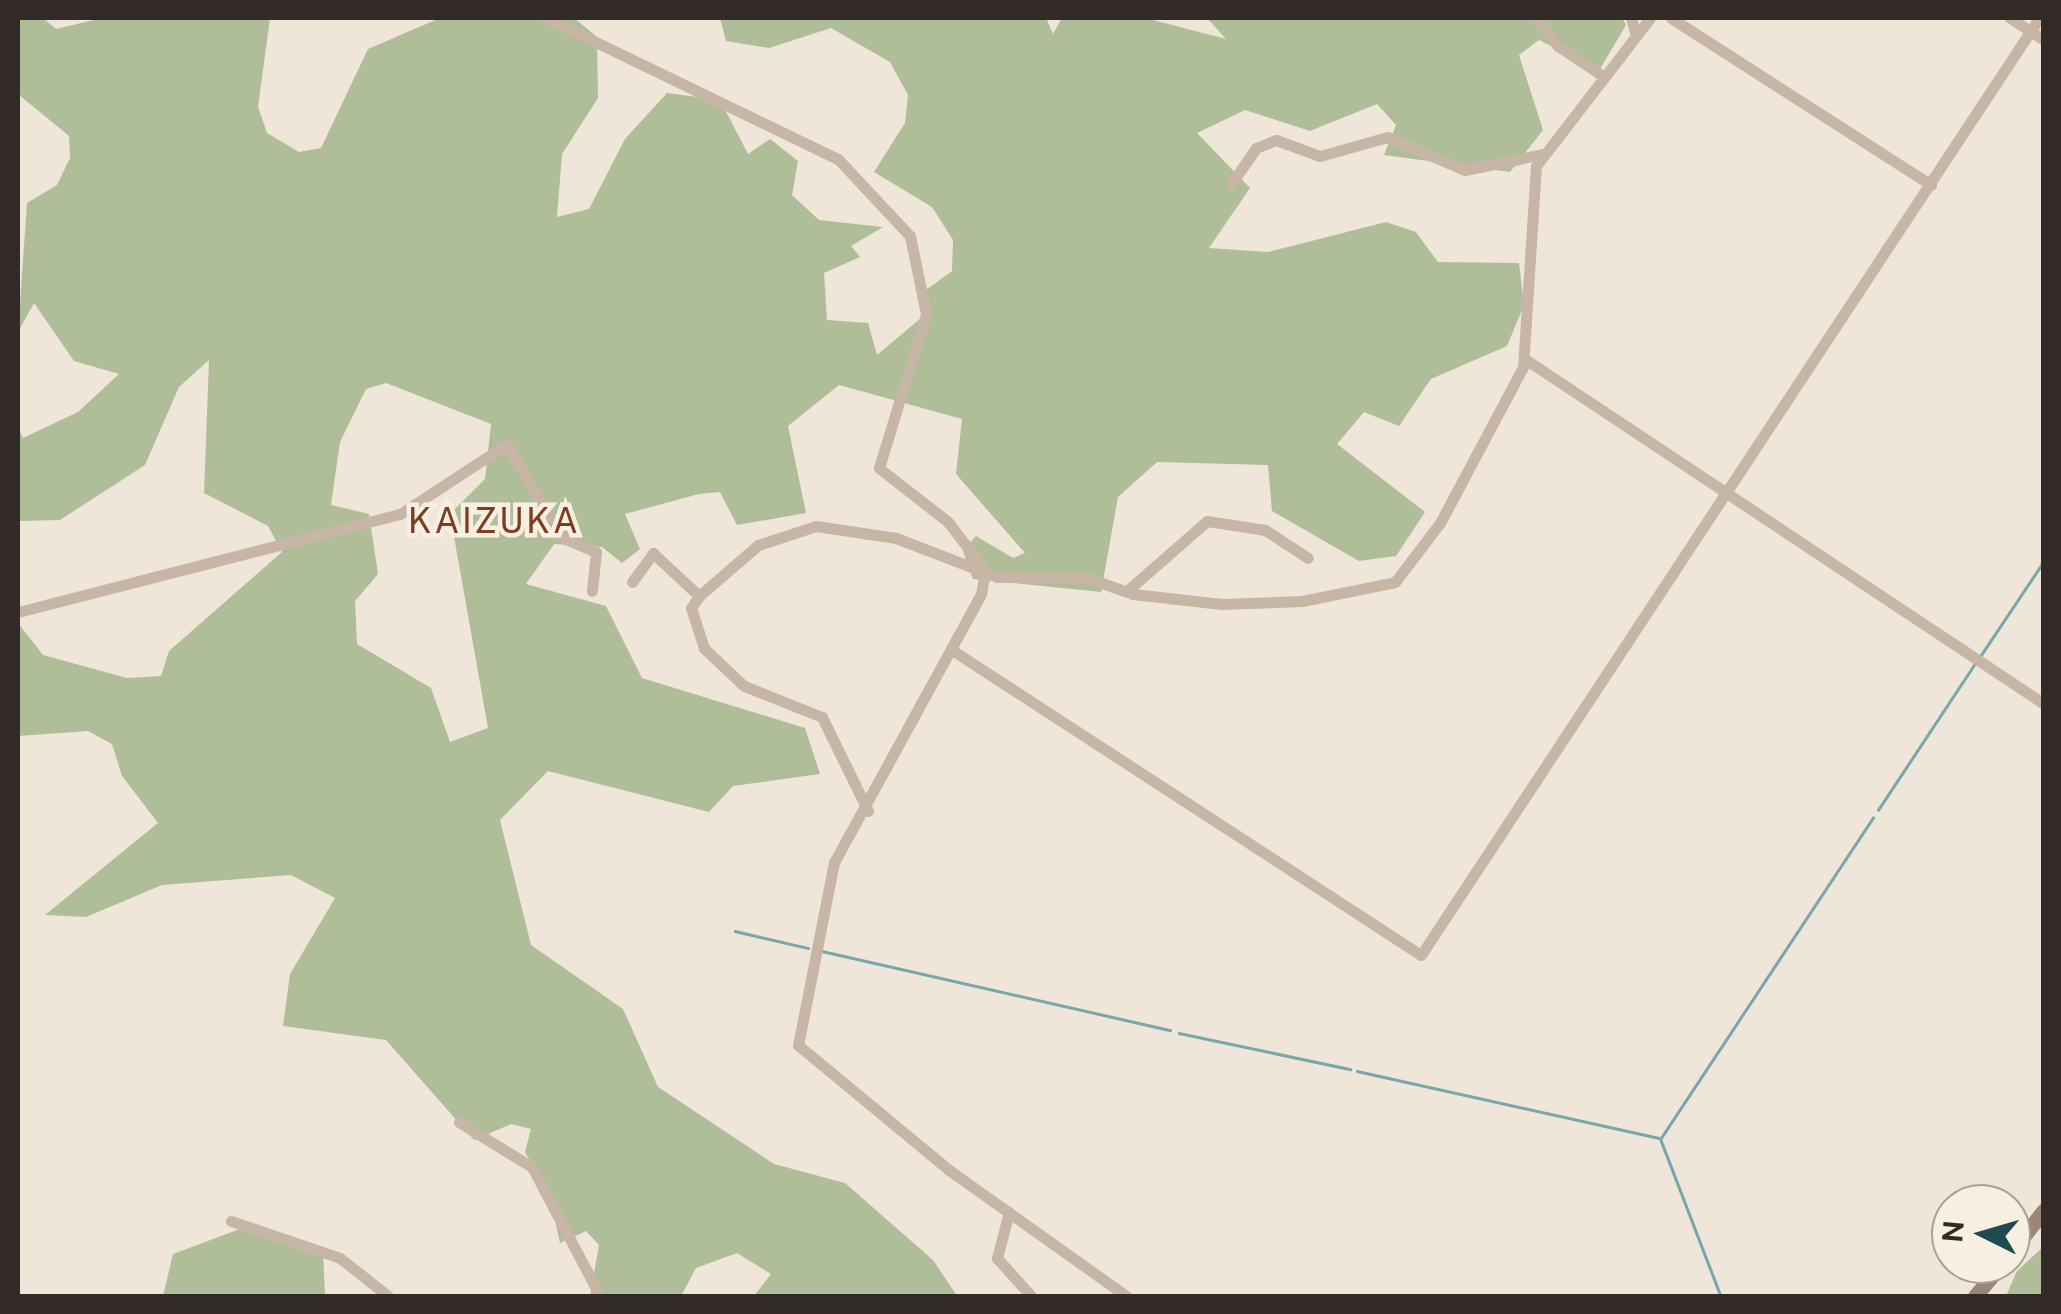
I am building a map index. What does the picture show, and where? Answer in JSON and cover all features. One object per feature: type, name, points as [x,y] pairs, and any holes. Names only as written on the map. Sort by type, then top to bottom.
[{"type":"street","points":[[546,18],[838,159],[910,236],[926,314],[878,468],[948,522],[985,570]]},
{"type":"street","points":[[1536,18],[1558,46],[1603,76]]},
{"type":"street","points":[[1631,18],[1636,35]]},
{"type":"street","points":[[868,811],[822,717],[744,686],[704,648],[691,608],[699,596],[758,546],[816,526],[896,538],[985,570],[1084,577],[1127,591],[1246,604],[1395,582],[1440,523],[1525,359],[1543,154],[1650,18]]},
{"type":"street","points":[[1671,18],[1931,185]]},
{"type":"street","points":[[2010,18],[2044,40]]},
{"type":"street","points":[[952,650],[1421,955],[2040,18]]},
{"type":"street","points":[[1231,184],[1256,148],[1276,140],[1320,156],[1387,137],[1465,170],[1543,154]]},
{"type":"street","points":[[1525,359],[2044,704]]},
{"type":"street","points":[[18,612],[400,514],[507,444],[561,537],[596,552],[592,591]]},
{"type":"street","points":[[1127,591],[1208,521],[1265,530],[1308,558]]},
{"type":"street","points":[[632,582],[653,553],[699,596]]},
{"type":"street","points":[[985,570],[952,650],[868,811],[834,862],[798,1045],[1009,1212],[1126,1296]]},
{"type":"street","points":[[459,1122],[532,1167],[600,1296]]},
{"type":"street","points":[[1009,1212],[997,1258],[1030,1296]]},
{"type":"street","points":[[231,1220],[250,1234],[340,1258],[388,1296]]},
{"type":"green space","points":[[18,18],[43,18],[56,29],[102,18],[270,18],[258,107],[267,133],[299,152],[321,148],[368,49],[440,18],[574,18],[597,37],[598,98],[562,154],[557,217],[589,209],[625,139],[667,93],[720,100],[748,154],[770,139],[798,161],[792,195],[819,220],[883,227],[851,246],[860,257],[824,273],[827,320],[868,323],[877,355],[921,318],[922,293],[952,271],[953,240],[932,207],[874,172],[905,123],[908,95],[890,62],[831,28],[769,48],[726,41],[720,18],[1046,18],[1053,34],[1062,18],[1145,18],[1226,39],[1207,18],[1622,18],[1626,25],[1600,69],[1539,40],[1519,55],[1543,130],[1510,172],[1384,155],[1396,125],[1377,104],[1310,131],[1245,110],[1197,133],[1250,188],[1209,248],[1268,252],[1386,222],[1416,232],[1438,262],[1519,263],[1524,305],[1507,346],[1431,379],[1399,426],[1364,412],[1337,444],[1425,512],[1396,556],[1359,561],[1272,511],[1268,465],[1157,462],[1118,497],[1101,592],[973,579],[963,551],[976,536],[1013,558],[1025,553],[956,474],[962,419],[839,385],[788,426],[806,513],[737,525],[720,492],[699,494],[625,514],[640,549],[622,563],[602,547],[554,544],[526,584],[606,606],[642,678],[805,728],[820,774],[733,786],[709,812],[548,771],[500,820],[531,945],[623,1009],[658,1087],[774,1164],[845,1183],[933,1260],[957,1296],[754,1296],[771,1274],[737,1253],[696,1268],[681,1296],[590,1296],[599,1245],[586,1231],[560,1243],[549,1193],[525,1152],[531,1129],[511,1124],[474,1140],[386,1040],[283,1026],[290,974],[335,898],[291,875],[162,885],[86,917],[45,915],[158,823],[122,776],[112,744],[88,731],[18,736],[18,623],[43,655],[127,678],[161,676],[169,651],[282,552],[268,526],[204,493],[209,360],[179,387],[145,465],[60,520],[18,521],[18,427],[23,438],[78,412],[119,374],[74,361],[34,303],[18,332],[27,203],[57,185],[70,158],[69,136],[18,94]],"holes":[[[386,383],[491,424],[485,479],[450,514],[488,728],[450,742],[431,688],[357,644],[355,601],[378,574],[369,514],[331,505],[340,442],[366,389]]]},
{"type":"green space","points":[[240,1229],[323,1252],[325,1296],[163,1296],[173,1254]]},
{"type":"green space","points":[[2043,1247],[2043,1296],[2006,1296],[2011,1284],[2031,1284],[2031,1258]]},
{"type":"waterway","points":[[1981,655],[2044,561]]},
{"type":"waterway","points":[[1878,810],[1976,662]]},
{"type":"waterway","points":[[1661,1138],[1873,818]]},
{"type":"waterway","points":[[735,931],[808,948]]},
{"type":"waterway","points":[[822,951],[1170,1030]]},
{"type":"waterway","points":[[1179,1033],[1350,1069]]},
{"type":"waterway","points":[[1357,1071],[1659,1138]]},
{"type":"waterway","points":[[1661,1140],[1721,1296]]},
{"type":"district","name":"KAIZUKA","points":[[494,521]]}]
